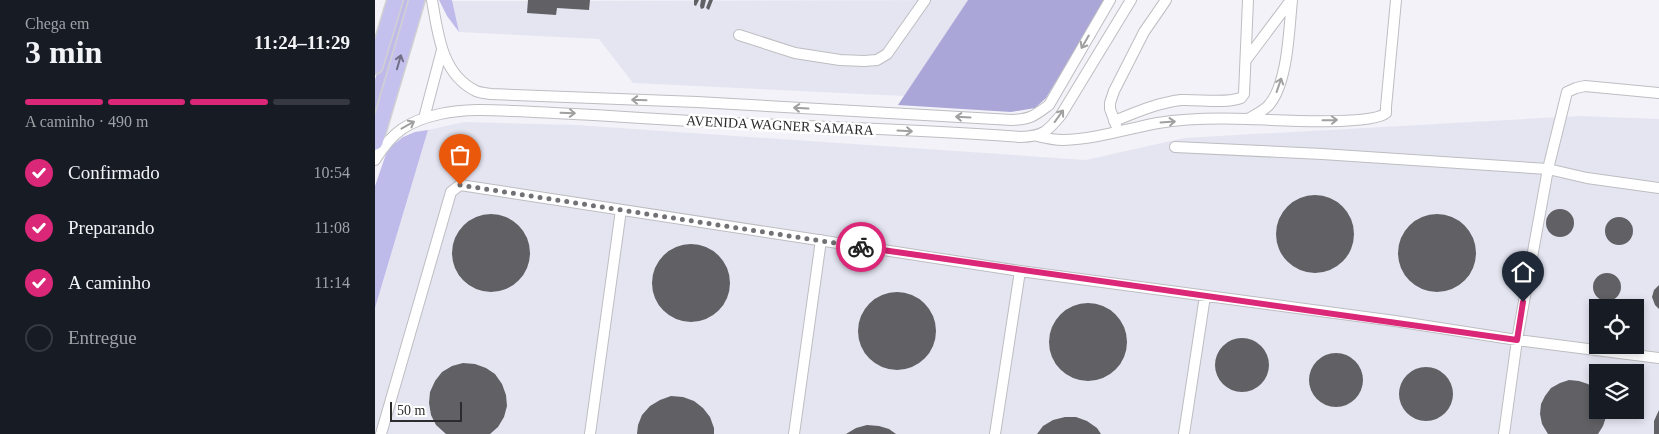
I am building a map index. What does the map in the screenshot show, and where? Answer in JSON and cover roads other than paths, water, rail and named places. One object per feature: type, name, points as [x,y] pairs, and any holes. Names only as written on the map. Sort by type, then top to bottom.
[{"type":"highway","points":[[375,66],[395,0]]},
{"type":"highway","points":[[375,142],[417,0]]},
{"type":"street","name":"AVENIDA WAGNER SAMARA","points":[[433,0],[442,50],[449,65],[461,80],[476,91],[491,94],[697,102],[1012,120],[1026,120],[1049,104],[1110,0]]},
{"type":"street","points":[[739,35],[795,53],[840,60],[877,60],[887,54],[925,0]]},
{"type":"street","points":[[1037,136],[1050,128],[1061,115],[1131,0]]},
{"type":"street","points":[[1120,132],[1110,109],[1113,92],[1144,32],[1166,0]]},
{"type":"street","points":[[1114,121],[1161,103],[1184,100],[1241,98],[1244,94],[1248,0]]},
{"type":"street","points":[[1245,60],[1292,0]]},
{"type":"street","points":[[1247,119],[1267,107],[1275,97],[1281,82],[1292,0]]},
{"type":"street","name":"AVENIDA WAGNER SAMARA","points":[[375,160],[394,134],[409,124],[442,114],[477,110],[1021,137],[1037,136],[1061,140],[1080,139],[1159,123],[1213,118],[1355,120],[1384,114],[1396,0]]},
{"type":"street","points":[[424,118],[442,50]]},
{"type":"street","points":[[1504,434],[1517,340],[1548,169],[1567,92],[1585,86],[1659,93]]},
{"type":"street","points":[[1175,147],[1322,154],[1548,169],[1587,178],[1659,188]]},
{"type":"street","points":[[381,434],[451,192],[460,185],[1020,271],[1659,358]]},
{"type":"street","points":[[590,434],[621,210]]},
{"type":"street","points":[[794,434],[821,240]]},
{"type":"street","points":[[995,434],[1020,271]]},
{"type":"street","points":[[1184,434],[1205,296]]}]
